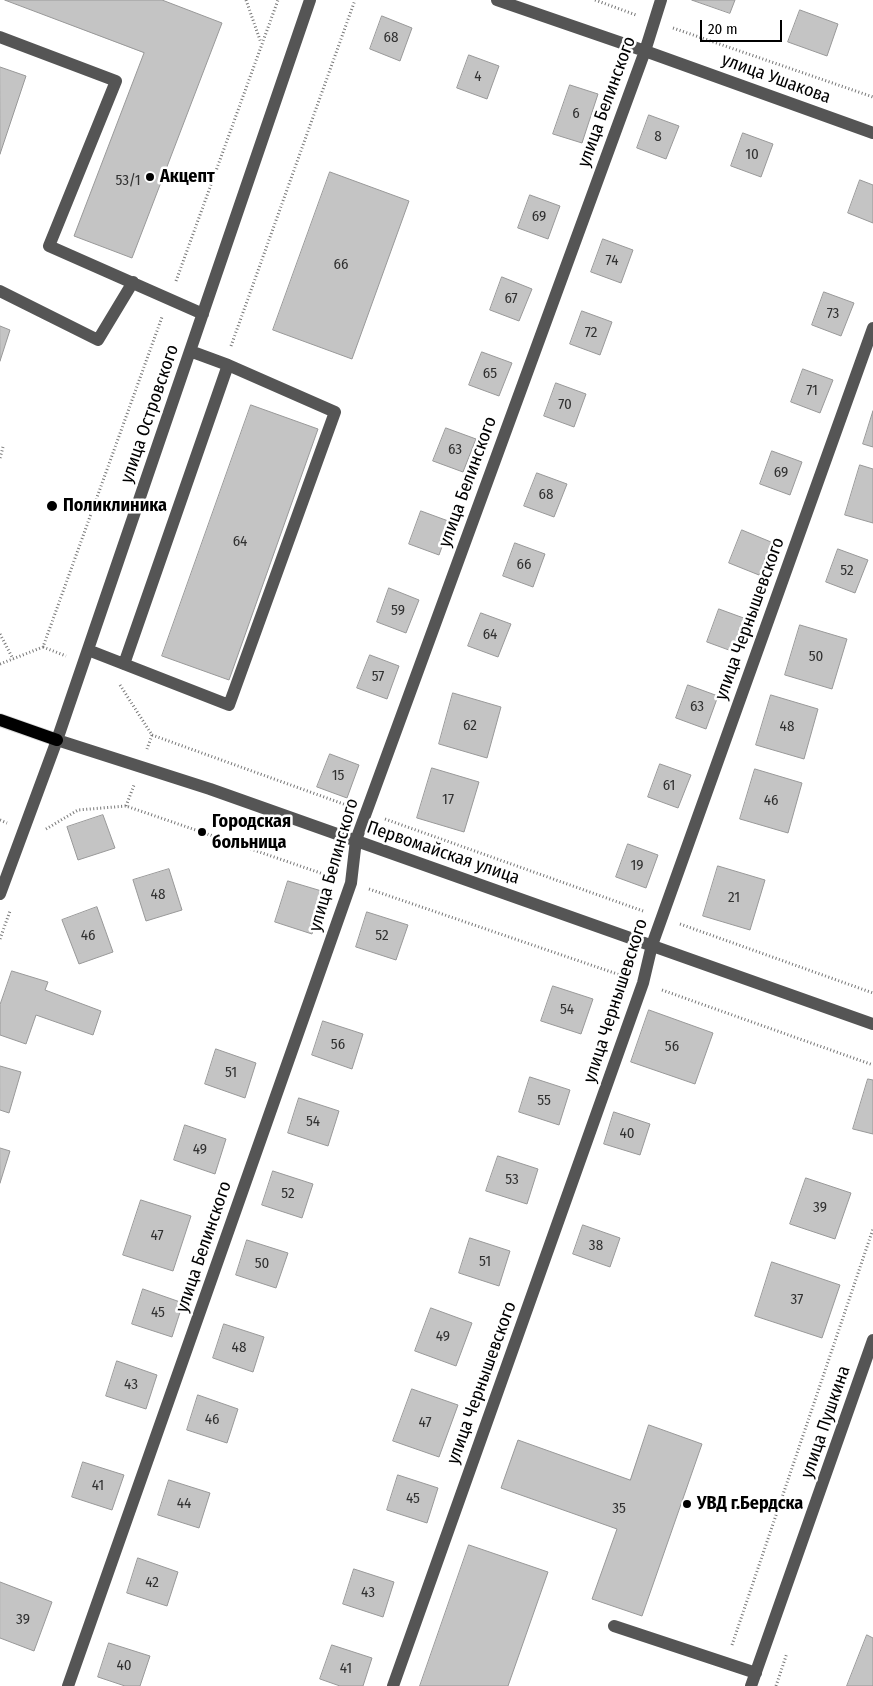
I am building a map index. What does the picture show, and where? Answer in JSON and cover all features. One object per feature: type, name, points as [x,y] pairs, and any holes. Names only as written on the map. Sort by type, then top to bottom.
[{"type":"main road","name":"Первомайская улица","points":[[0,720],[57,740]]},
{"type":"street","name":"улица Островского","points":[[0,894],[57,740],[310,0]]},
{"type":"street","name":"улица Ушакова","points":[[497,0],[873,133]]},
{"type":"street","name":"улица Белинского","points":[[68,1686],[352,883],[356,840],[645,51],[660,0]]},
{"type":"street","points":[[0,37],[116,81],[49,246],[203,314]]},
{"type":"street","points":[[0,291],[98,340],[133,282]]},
{"type":"street","name":"улица Чернышевского","points":[[393,1686],[643,983],[652,945],[873,328]]},
{"type":"street","points":[[88,650],[229,705],[335,412],[228,365],[190,351]]},
{"type":"street","points":[[124,664],[228,365]]},
{"type":"street","name":"Первомайская улица","points":[[57,740],[210,789],[873,1024]]},
{"type":"street","name":"улица Пушкина","points":[[751,1686],[873,1340]]},
{"type":"street","points":[[614,1626],[756,1673]]},
{"type":"path","points":[[246,0],[262,44]]},
{"type":"path","points":[[0,664],[43,647],[278,0]]},
{"type":"path","points":[[595,0],[873,97]]},
{"type":"path","points":[[0,458],[4,447]]},
{"type":"path","points":[[0,634],[13,659]]},
{"type":"path","points":[[152,735],[873,993]]},
{"type":"path","points":[[45,830],[78,810],[126,806],[643,983],[873,1065]]},
{"type":"path","points":[[726,1663],[873,1229]]},
{"type":"building","points":[[5,0],[162,0],[222,23],[132,258],[74,236],[144,53]]},
{"type":"building","points":[[692,0],[735,0],[730,13]]},
{"type":"building","points":[[800,10],[838,24],[827,56],[788,42]]},
{"type":"building","points":[[382,16],[412,28],[400,61],[370,49]]},
{"type":"building","points":[[469,55],[499,66],[487,99],[457,88]]},
{"type":"building","points":[[0,67],[26,76],[0,154]]},
{"type":"building","points":[[570,85],[598,94],[582,143],[553,134]]},
{"type":"building","points":[[649,115],[679,126],[666,159],[637,148]]},
{"type":"building","points":[[743,133],[773,144],[761,177],[731,166]]},
{"type":"building","points":[[330,172],[409,201],[352,359],[273,330]]},
{"type":"building","points":[[860,180],[873,185],[873,223],[848,213]]},
{"type":"building","points":[[530,195],[560,206],[548,239],[518,228]]},
{"type":"building","points":[[603,239],[633,250],[621,283],[591,272]]},
{"type":"building","points":[[502,277],[532,289],[519,321],[490,310]]},
{"type":"building","points":[[824,292],[854,303],[841,336],[812,325]]},
{"type":"building","points":[[582,311],[612,322],[600,355],[570,344]]},
{"type":"building","points":[[0,326],[10,330],[0,361]]},
{"type":"building","points":[[482,352],[512,363],[499,396],[469,385]]},
{"type":"building","points":[[803,369],[833,380],[820,413],[791,402]]},
{"type":"building","points":[[556,383],[586,394],[574,427],[544,416]]},
{"type":"building","points":[[251,405],[318,429],[229,680],[162,656]]},
{"type":"building","points":[[873,411],[873,447],[863,444]]},
{"type":"building","points":[[446,428],[476,439],[463,472],[433,461]]},
{"type":"building","points":[[772,451],[802,462],[790,495],[760,484]]},
{"type":"building","points":[[860,465],[873,469],[873,523],[845,515]]},
{"type":"building","points":[[537,473],[567,484],[554,517],[524,506]]},
{"type":"building","points":[[421,511],[451,522],[439,555],[409,544]]},
{"type":"building","points":[[742,530],[771,542],[759,575],[729,563]]},
{"type":"building","points":[[515,543],[545,554],[533,587],[503,576]]},
{"type":"building","points":[[838,549],[868,560],[855,593],[826,582]]},
{"type":"building","points":[[389,588],[419,600],[406,633],[377,622]]},
{"type":"building","points":[[719,609],[749,620],[737,653],[707,642]]},
{"type":"building","points":[[481,613],[511,624],[498,657],[468,646]]},
{"type":"building","points":[[800,625],[847,639],[832,689],[785,675]]},
{"type":"building","points":[[370,655],[399,666],[387,699],[357,688]]},
{"type":"building","points":[[688,685],[718,696],[706,729],[676,718]]},
{"type":"building","points":[[453,693],[501,707],[487,758],[439,744]]},
{"type":"building","points":[[771,695],[818,709],[804,759],[756,745]]},
{"type":"building","points":[[330,754],[359,765],[347,798],[317,787]]},
{"type":"building","points":[[660,764],[691,775],[678,808],[648,797]]},
{"type":"building","points":[[432,768],[479,782],[464,832],[417,818]]},
{"type":"building","points":[[755,769],[802,783],[788,833],[740,819]]},
{"type":"building","points":[[103,815],[115,848],[78,860],[67,827]]},
{"type":"building","points":[[628,844],[658,855],[646,888],[616,877]]},
{"type":"building","points":[[718,866],[765,880],[750,930],[703,916]]},
{"type":"building","points":[[169,869],[182,910],[146,921],[133,880]]},
{"type":"building","points":[[288,881],[325,892],[312,934],[275,922]]},
{"type":"building","points":[[97,907],[113,952],[79,964],[62,920]]},
{"type":"building","points":[[367,912],[408,925],[396,960],[356,947]]},
{"type":"building","points":[[12,971],[48,982],[45,990],[101,1011],[93,1035],[36,1015],[26,1044],[0,1035],[0,1005]]},
{"type":"building","points":[[553,986],[593,999],[581,1034],[541,1021]]},
{"type":"building","points":[[649,1010],[713,1033],[695,1084],[631,1062]]},
{"type":"building","points":[[323,1021],[363,1034],[352,1069],[312,1055]]},
{"type":"building","points":[[216,1049],[256,1063],[245,1098],[205,1084]]},
{"type":"building","points":[[0,1066],[21,1072],[9,1113],[0,1110]]},
{"type":"building","points":[[530,1077],[570,1090],[559,1125],[519,1112]]},
{"type":"building","points":[[868,1079],[873,1080],[873,1134],[853,1129]]},
{"type":"building","points":[[299,1098],[339,1111],[328,1146],[288,1133]]},
{"type":"building","points":[[614,1112],[650,1124],[640,1155],[604,1144]]},
{"type":"building","points":[[185,1125],[226,1139],[215,1174],[174,1160]]},
{"type":"building","points":[[0,1148],[10,1151],[0,1183]]},
{"type":"building","points":[[498,1156],[538,1169],[527,1204],[486,1191]]},
{"type":"building","points":[[273,1171],[313,1184],[302,1218],[262,1205]]},
{"type":"building","points":[[806,1178],[851,1193],[835,1239],[790,1224]]},
{"type":"building","points":[[141,1200],[191,1216],[173,1271],[123,1255]]},
{"type":"building","points":[[583,1225],[620,1238],[610,1267],[573,1254]]},
{"type":"building","points":[[470,1238],[510,1251],[499,1286],[459,1273]]},
{"type":"building","points":[[247,1240],[288,1253],[276,1288],[236,1275]]},
{"type":"building","points":[[772,1262],[840,1285],[822,1338],[755,1316]]},
{"type":"building","points":[[143,1289],[183,1303],[172,1337],[132,1324]]},
{"type":"building","points":[[431,1308],[472,1323],[456,1366],[415,1351]]},
{"type":"building","points":[[224,1324],[264,1337],[253,1372],[213,1358]]},
{"type":"building","points":[[117,1361],[157,1375],[146,1409],[106,1396]]},
{"type":"building","points":[[412,1389],[458,1405],[439,1457],[393,1441]]},
{"type":"building","points":[[198,1395],[238,1409],[227,1443],[187,1430]]},
{"type":"building","points":[[649,1425],[702,1444],[642,1616],[592,1599],[617,1529],[501,1488],[518,1440],[630,1480]]},
{"type":"building","points":[[83,1462],[124,1475],[112,1510],[72,1497]]},
{"type":"building","points":[[398,1475],[438,1488],[427,1523],[387,1510]]},
{"type":"building","points":[[169,1480],[210,1493],[199,1528],[158,1515]]},
{"type":"building","points":[[469,1545],[548,1572],[508,1686],[420,1686]]},
{"type":"building","points":[[138,1558],[178,1572],[167,1606],[127,1593]]},
{"type":"building","points":[[354,1569],[394,1582],[383,1617],[343,1604]]},
{"type":"building","points":[[0,1582],[52,1602],[34,1651],[0,1638]]},
{"type":"building","points":[[867,1635],[873,1638],[873,1686],[847,1686]]},
{"type":"building","points":[[109,1643],[150,1656],[140,1686],[125,1686],[98,1677]]},
{"type":"building","points":[[332,1645],[372,1658],[363,1686],[340,1686],[320,1679]]},
{"type":"place","name":"Акцепт","points":[[150,177]]},
{"type":"place","name":"Поликлиника","points":[[52,506]]},
{"type":"place","name":"Городская больница","points":[[202,832]]},
{"type":"place","name":"УВД г.Бердска","points":[[687,1504]]}]
